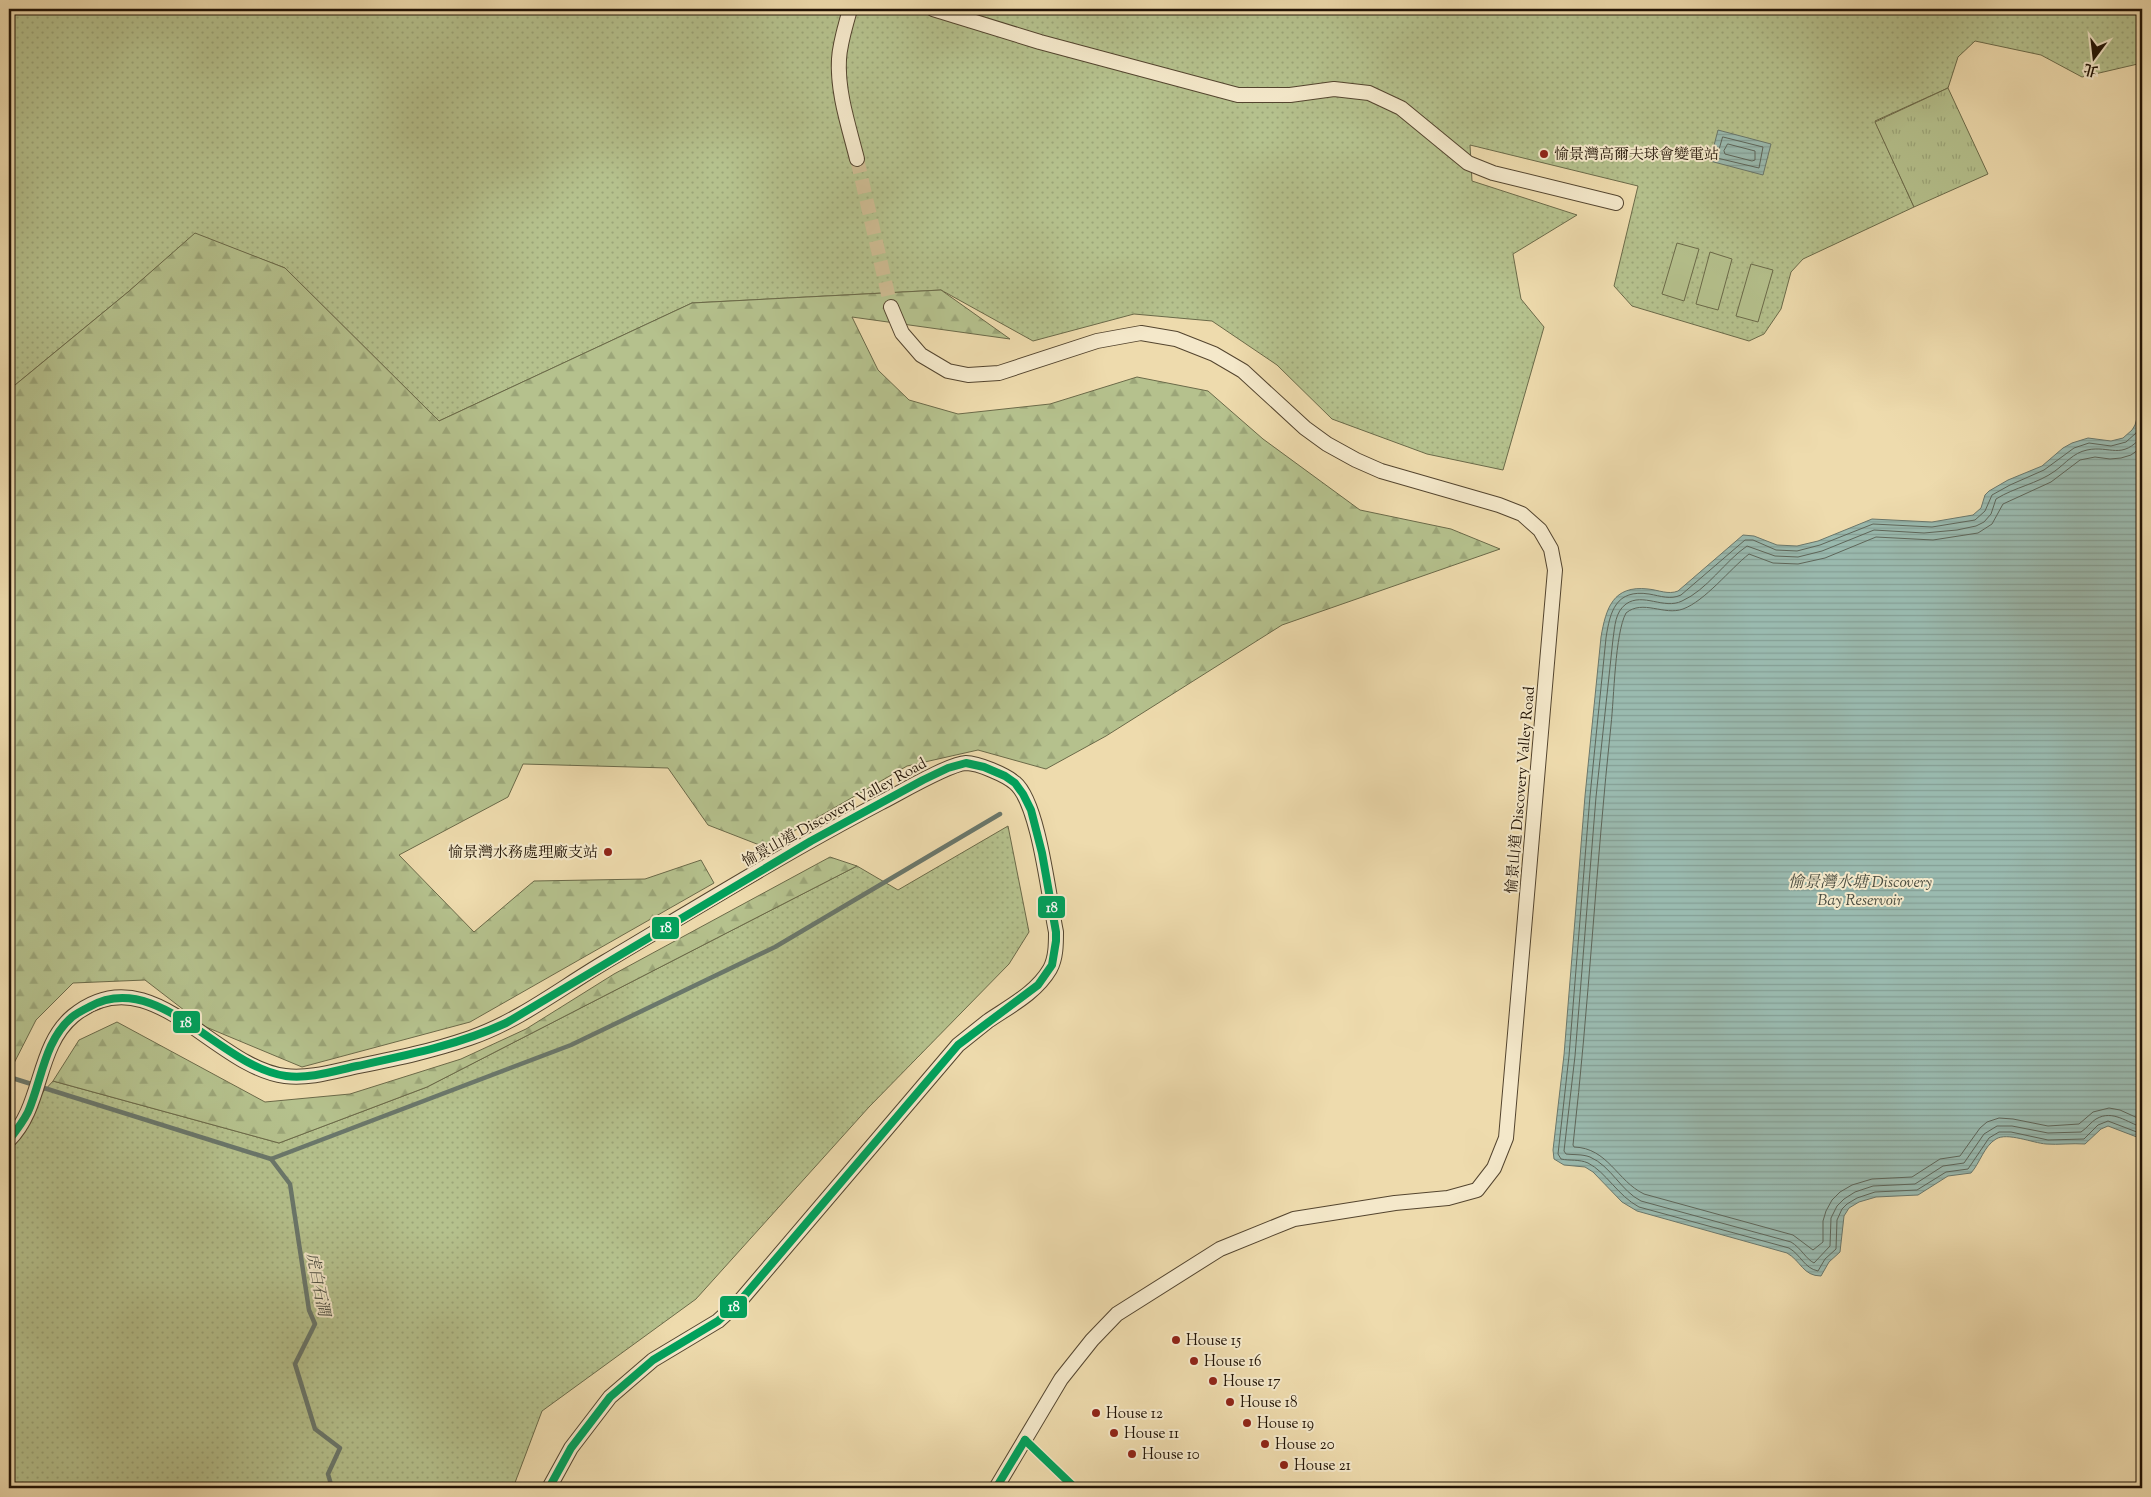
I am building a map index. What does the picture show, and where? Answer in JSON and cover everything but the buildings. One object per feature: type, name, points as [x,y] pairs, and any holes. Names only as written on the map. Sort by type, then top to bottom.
[{"type":"street","points":[[850,9],[841,42],[839,70],[844,104],[857,159]]},
{"type":"street","points":[[933,9],[1040,42],[1238,95],[1290,95],[1334,89],[1369,93],[1401,108],[1468,163],[1493,173],[1616,203]]},
{"type":"street","name":"愉景山道 Discovery Valley Road","points":[[891,307],[902,333],[921,355],[948,370],[968,375],[1000,373],[1096,341],[1142,332],[1176,339],[1214,354],[1243,371],[1305,428],[1327,444],[1356,460],[1381,472],[1499,504],[1522,514],[1540,530],[1552,549],[1555,570],[1506,1138],[1494,1168],[1477,1190],[1448,1198],[1294,1219],[1220,1249],[1117,1314],[1092,1340],[1061,1379],[996,1488]]},
{"type":"street","name":"愉景山道 Discovery Valley Road","points":[[9,1140],[22,1123],[32,1102],[47,1058],[60,1031],[74,1015],[94,1003],[126,997],[137,998],[158,1005],[252,1065],[265,1071],[285,1076],[318,1075],[432,1051],[497,1029],[603,963],[825,832],[938,773],[965,763],[990,769],[1017,784],[1029,806],[1037,831],[1056,932],[1056,949],[1050,969],[1038,985],[1022,999],[987,1022],[958,1046],[740,1302],[718,1321],[653,1360],[610,1397],[571,1448],[549,1488]]},
{"type":"green space","points":[[9,9],[2142,9],[2142,63],[2082,77],[2041,55],[1975,41],[1958,57],[1948,88],[1875,121],[1914,207],[1803,259],[1791,272],[1781,309],[1764,334],[1749,341],[1632,306],[1614,286],[1638,186],[1470,145],[1472,181],[1577,215],[1513,254],[1521,299],[1544,327],[1503,470],[1427,454],[1332,419],[1277,365],[1212,321],[1134,314],[1033,341],[941,290],[692,303],[439,421],[285,268],[195,234],[9,390]]},
{"type":"green space","points":[[1948,88],[1988,174],[1914,207],[1875,122]]},
{"type":"green space","points":[[195,233],[285,268],[439,421],[692,303],[941,290],[1010,339],[852,317],[878,370],[909,400],[958,414],[1050,404],[1137,377],[1208,391],[1263,439],[1360,510],[1451,529],[1500,549],[1282,625],[1106,736],[1046,769],[978,750],[907,766],[794,831],[762,846],[708,825],[668,768],[523,764],[508,797],[399,855],[474,932],[534,881],[645,879],[701,860],[714,883],[470,1022],[302,1067],[206,1027],[145,980],[73,983],[36,1020],[9,1073],[9,390],[128,292]]},
{"type":"green space","points":[[1677,243],[1699,249],[1684,301],[1662,294]]},
{"type":"green space","points":[[1710,252],[1732,259],[1718,310],[1696,304]]},
{"type":"green space","points":[[1751,264],[1773,270],[1758,322],[1736,316]]},
{"type":"green space","points":[[1008,826],[1029,932],[1009,964],[869,1107],[696,1299],[542,1411],[513,1488],[9,1488],[9,1147],[15,1142],[34,1102],[53,1081],[279,1143],[427,1087],[857,866],[898,890]]},
{"type":"green space","points":[[830,857],[857,866],[427,1087],[279,1143],[53,1081],[79,1040],[117,1022],[265,1102],[350,1094],[461,1059],[526,1029],[614,974]]},
{"type":"water","points":[[1718,130],[1771,144],[1763,175],[1710,161]]},
{"type":"water","name":"愉景灣水塘 Discovery Bay Reservoir","points":[[2142,401],[2142,1139],[2108,1126],[2101,1129],[2085,1144],[2046,1144],[2007,1137],[1996,1139],[1985,1150],[1971,1173],[1948,1176],[1918,1195],[1876,1197],[1859,1202],[1849,1208],[1844,1216],[1840,1252],[1829,1262],[1821,1276],[1810,1274],[1787,1253],[1637,1211],[1622,1202],[1593,1172],[1585,1167],[1564,1165],[1554,1159],[1553,1150],[1564,1055],[1585,796],[1601,637],[1609,608],[1613,601],[1619,595],[1636,589],[1667,592],[1678,591],[1743,535],[1754,536],[1777,545],[1797,546],[1818,541],[1872,519],[1932,522],[1973,515],[1981,508],[1985,495],[1989,491],[2008,480],[2042,466],[2063,448],[2072,443],[2088,438],[2111,441],[2123,438],[2135,425]]},
{"type":"waterway","points":[[9,1077],[271,1159],[571,1045],[775,947],[1000,814]]},
{"type":"waterway","name":"虎白石澗","points":[[271,1159],[290,1184],[309,1310],[315,1324],[295,1364],[315,1429],[340,1448],[328,1474],[332,1488]]},
{"type":"tunnel","points":[[857,159],[891,307]]},
{"type":"transit line","name":"18","points":[[9,1140],[28,1112],[49,1049],[55,1037],[72,1017],[89,1007],[115,998],[140,1000],[164,1009],[237,1056],[261,1069],[286,1076],[322,1074],[414,1053],[470,1037],[506,1023],[811,841],[948,768],[966,763],[984,767],[1005,776],[1015,783],[1031,810],[1042,853],[1056,932],[1052,965],[1038,985],[958,1045],[740,1301],[718,1321],[653,1360],[610,1397],[571,1448],[549,1488]]},
{"type":"transit line","name":"18","points":[[1025,1440],[1075,1488]]},
{"type":"transit line","name":"18","points":[[996,1488],[1025,1440]]},
{"type":"place","name":"愉景灣高爾夫球會變電站","points":[[1544,154]]},
{"type":"place","name":"愉景灣水務處理廠支站","points":[[608,852]]},
{"type":"place","name":"House 15","points":[[1176,1340]]},
{"type":"place","name":"House 16","points":[[1194,1361]]},
{"type":"place","name":"House 17","points":[[1213,1381]]},
{"type":"place","name":"House 18","points":[[1230,1402]]},
{"type":"place","name":"House 12","points":[[1096,1413]]},
{"type":"place","name":"House 19","points":[[1247,1423]]},
{"type":"place","name":"House 11","points":[[1114,1433]]},
{"type":"place","name":"House 20","points":[[1265,1444]]},
{"type":"place","name":"House 10","points":[[1132,1454]]},
{"type":"place","name":"House 21","points":[[1284,1465]]}]
